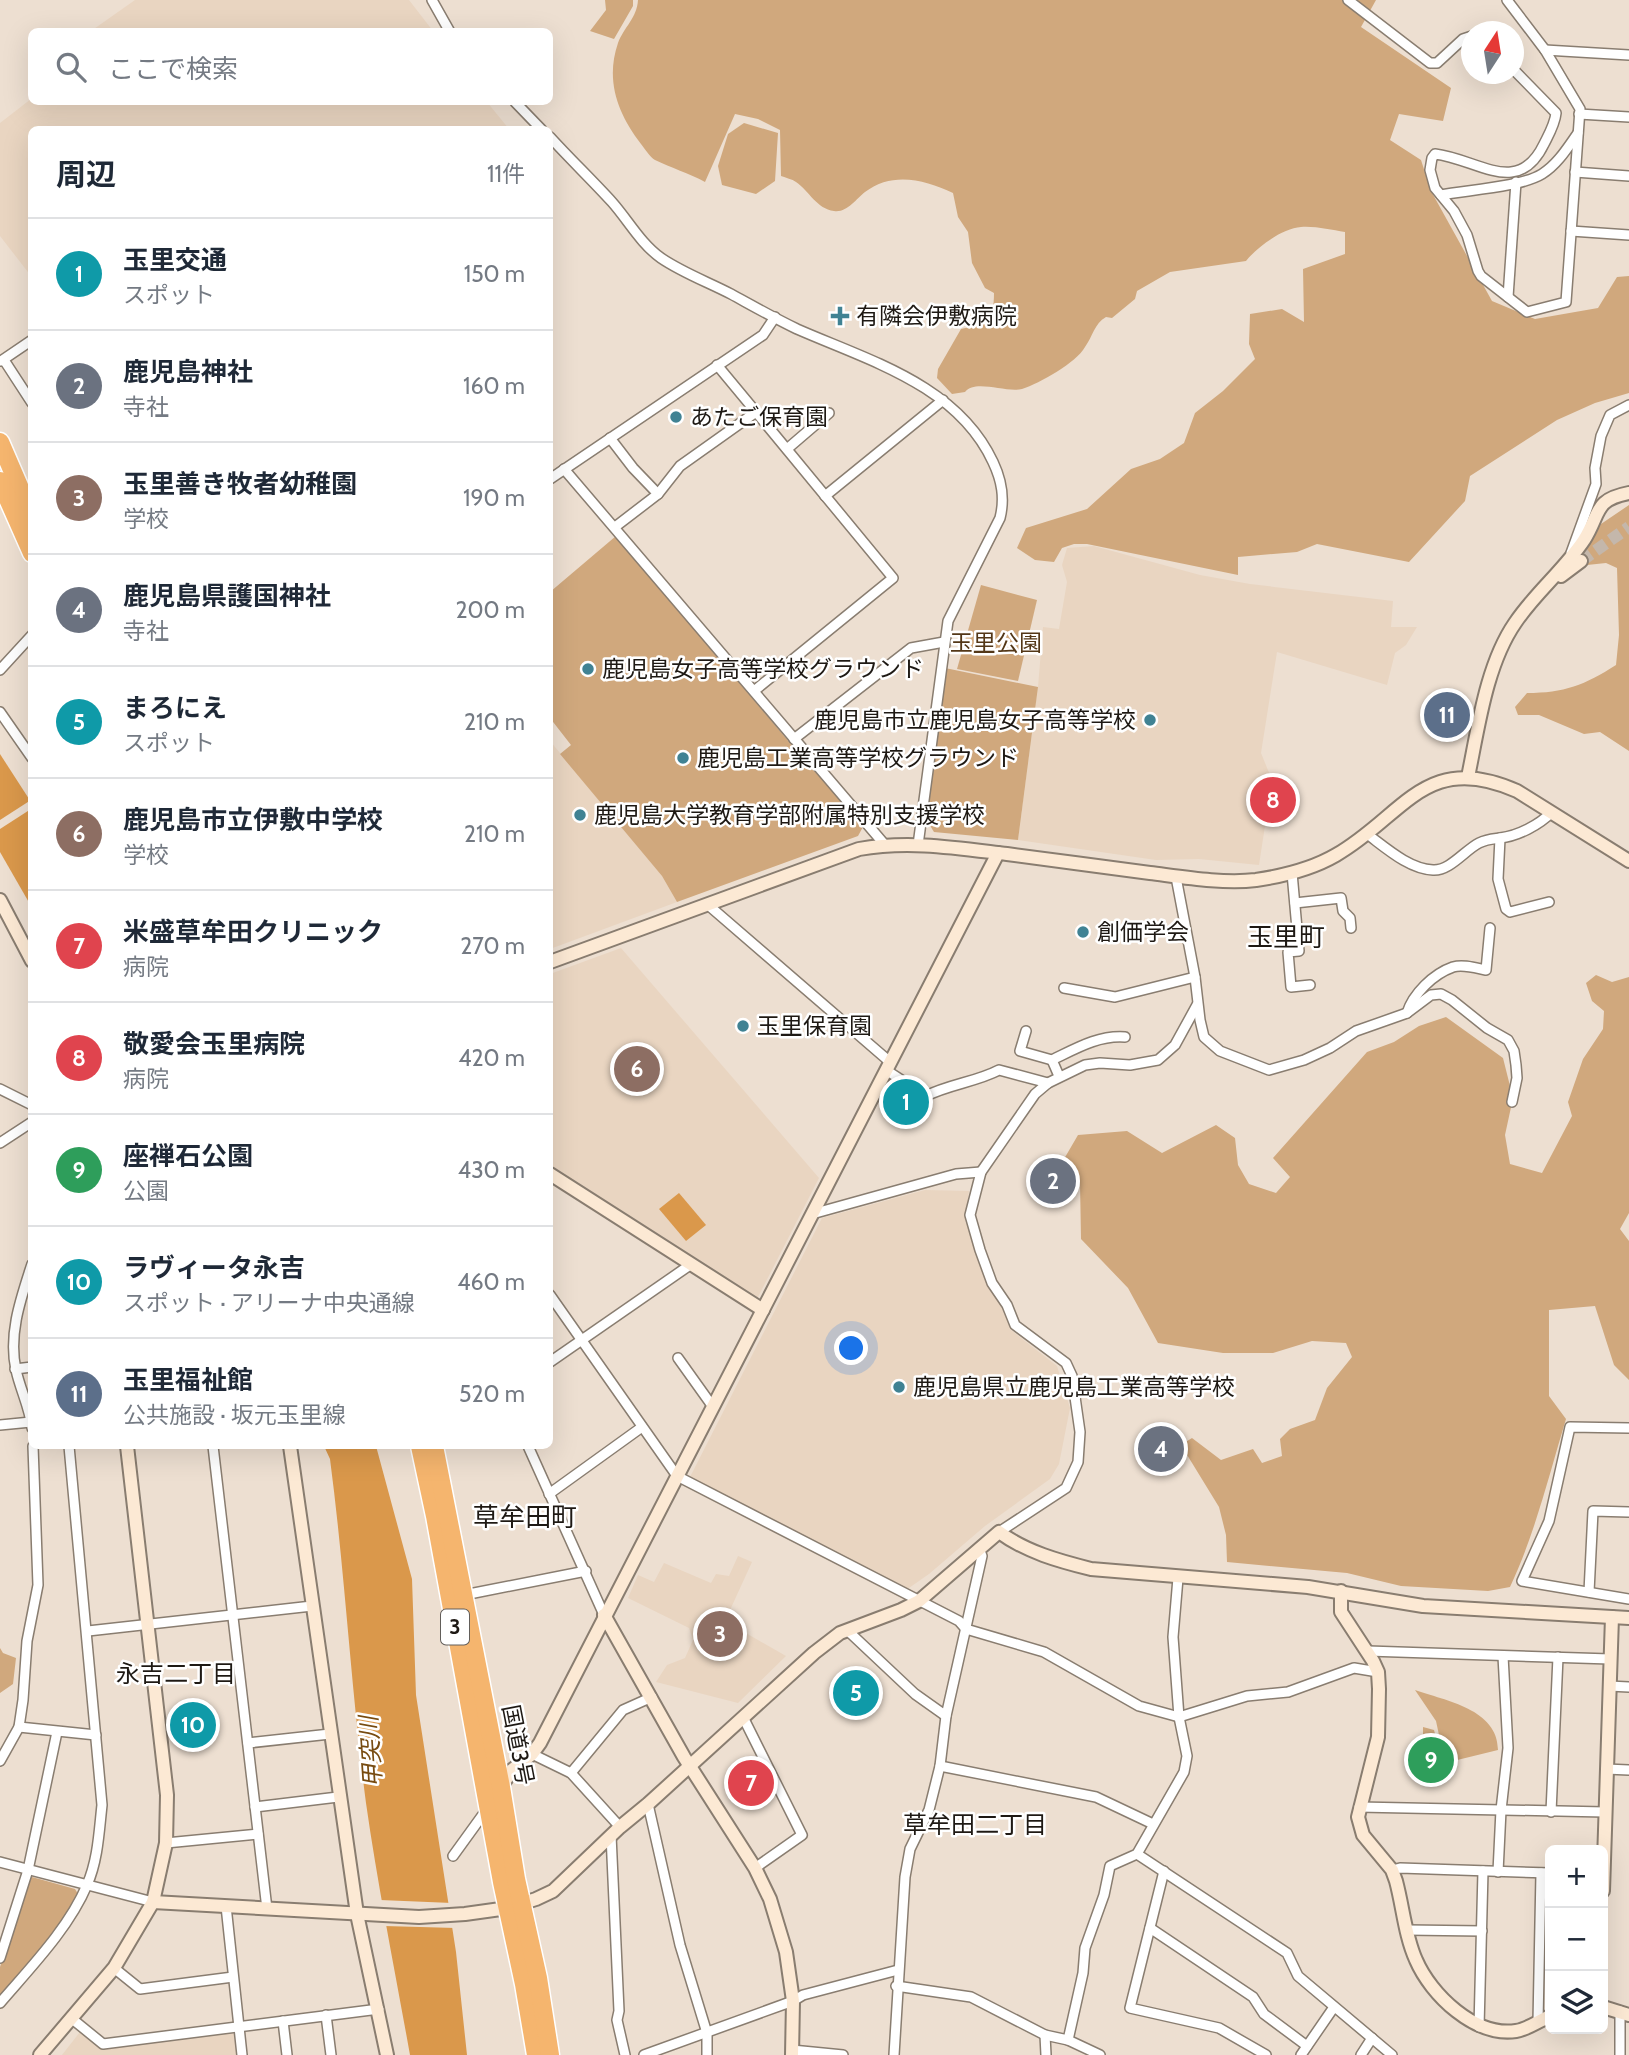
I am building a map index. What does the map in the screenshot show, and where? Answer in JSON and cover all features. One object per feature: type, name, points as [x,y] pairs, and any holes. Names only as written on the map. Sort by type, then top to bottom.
[{"type":"highway","points":[[0,442],[28,507]]},
{"type":"highway","points":[[0,481],[28,544]]},
{"type":"highway","name":"国道3号","points":[[421,1449],[488,1808],[538,1978],[550,2055]]},
{"type":"highway","name":"国道3号","points":[[435,1449],[501,1787],[524,1984],[536,2055]]},
{"type":"street","points":[[432,0],[448,28]]},
{"type":"street","points":[[1348,0],[1430,63],[1437,63],[1461,42]]},
{"type":"street","points":[[1507,0],[1545,50],[1580,109],[1566,302],[1527,312],[1481,276],[1467,235],[1454,211],[1435,188],[1430,170],[1435,154],[1466,160],[1502,174],[1527,168],[1538,157],[1555,121],[1556,113],[1524,80]]},
{"type":"street","points":[[1545,50],[1629,55]]},
{"type":"street","points":[[518,105],[538,126]]},
{"type":"street","points":[[1580,114],[1629,117]]},
{"type":"street","points":[[1441,195],[1534,178],[1549,169],[1562,156],[1578,133]]},
{"type":"street","points":[[553,140],[613,203],[657,256],[775,317],[910,379],[943,400],[980,437],[998,473],[1004,504],[1000,518],[948,621],[918,845]]},
{"type":"street","points":[[1575,172],[1629,176]]},
{"type":"street","points":[[1508,297],[1516,183]]},
{"type":"street","points":[[1571,231],[1629,235]]},
{"type":"street","points":[[553,477],[763,335],[775,317]]},
{"type":"street","points":[[28,343],[2,361],[28,397]]},
{"type":"street","points":[[717,365],[893,578],[754,691]]},
{"type":"street","points":[[825,496],[943,400]]},
{"type":"street","points":[[1575,560],[1596,484],[1595,468],[1601,436],[1610,415],[1629,405]]},
{"type":"street","points":[[615,527],[658,494],[680,466],[756,412]]},
{"type":"street","points":[[787,449],[830,413]]},
{"type":"street","points":[[610,438],[658,494]]},
{"type":"street","points":[[564,470],[885,845]]},
{"type":"street","points":[[1468,778],[1487,691],[1496,663],[1514,624],[1544,589],[1575,560],[1602,504],[1612,496],[1629,493]]},
{"type":"street","points":[[1,664],[28,639]]},
{"type":"street","points":[[794,739],[911,648],[944,642]]},
{"type":"street","points":[[0,712],[28,752]]},
{"type":"street","points":[[553,961],[859,849],[885,845],[963,847],[1176,877],[1253,880],[1292,873],[1335,856],[1367,835],[1412,794],[1438,783],[1468,778],[1501,784],[1552,812],[1629,861]]},
{"type":"street","points":[[1367,835],[1400,858],[1435,870],[1476,844],[1540,824],[1552,812]]},
{"type":"street","points":[[1500,838],[1498,878],[1506,909],[1510,912],[1549,902]]},
{"type":"street","points":[[453,1856],[512,1770],[532,1754],[998,853]]},
{"type":"street","points":[[1292,873],[1299,951],[1288,952],[1291,987],[1310,985]]},
{"type":"street","points":[[1176,877],[1204,1037],[1220,1051],[1269,1070],[1304,1060],[1330,1048],[1356,1031],[1407,1013],[1431,995],[1441,994],[1508,1040],[1514,1051],[1517,1078],[1512,1102]]},
{"type":"street","points":[[1294,903],[1341,898],[1343,911],[1350,918],[1350,928]]},
{"type":"street","points":[[0,900],[28,953]]},
{"type":"street","points":[[707,904],[888,1066],[926,1096],[955,1084],[979,1080],[999,1070],[1048,1083]]},
{"type":"street","points":[[1407,1013],[1411,1002],[1438,975],[1454,967],[1486,970],[1490,928]]},
{"type":"street","points":[[1064,988],[1115,997],[1195,978]]},
{"type":"street","points":[[0,1862],[153,1902],[372,1915],[419,1917],[465,1914],[515,1906],[553,1891],[814,1653],[846,1630],[919,1601],[999,1532],[1066,1488],[1076,1471],[1080,1432],[1072,1376],[1066,1363],[1056,1354],[1015,1325],[1007,1305],[992,1283],[979,1250],[970,1215],[981,1172],[1035,1094],[1048,1083],[1085,1065],[1130,1065],[1158,1060],[1175,1045],[1197,1005]]},
{"type":"street","points":[[1026,1031],[1020,1051],[1052,1060],[1090,1042],[1115,1036],[1125,1037]]},
{"type":"street","points":[[1052,1060],[1059,1076]]},
{"type":"street","points":[[0,1090],[28,1103]]},
{"type":"street","points":[[0,1143],[28,1125]]},
{"type":"street","points":[[812,1214],[956,1174],[981,1172]]},
{"type":"street","points":[[553,1176],[763,1310]]},
{"type":"street","points":[[553,1360],[690,1265]]},
{"type":"street","points":[[28,1276],[16,1314],[13,1344],[15,1368],[28,1412]]},
{"type":"street","points":[[553,1299],[677,1476],[959,1621],[966,1629],[1044,1652],[1139,1706],[1179,1717],[1247,1696],[1288,1692],[1354,1668],[1378,1672]]},
{"type":"street","points":[[678,1358],[713,1406]]},
{"type":"street","points":[[15,1368],[28,1367]]},
{"type":"street","points":[[0,1425],[28,1422]]},
{"type":"street","points":[[549,1494],[642,1426]]},
{"type":"street","points":[[1629,1429],[1570,1427],[1549,1521],[1522,1581],[1629,1599]]},
{"type":"street","points":[[0,1761],[19,1727],[27,1641],[38,1585],[33,1449]]},
{"type":"street","points":[[0,2003],[59,1933],[87,1885],[98,1846],[102,1805],[69,1449]]},
{"type":"street","points":[[40,2055],[114,1968],[153,1902],[166,1843],[167,1795],[127,1449]]},
{"type":"street","points":[[213,1449],[267,1909]]},
{"type":"street","points":[[290,1449],[356,1914],[379,2008],[387,2055]]},
{"type":"street","points":[[529,1449],[604,1615],[691,1765],[755,1868],[770,1899],[786,1952],[793,2001],[792,2053],[843,2055]]},
{"type":"street","points":[[1589,1592],[1593,1511],[1629,1511]]},
{"type":"street","points":[[999,1532],[1023,1547],[1091,1569],[1340,1591],[1423,1605],[1629,1618]]},
{"type":"street","points":[[894,2055],[896,1986],[905,1877],[910,1849],[929,1810],[940,1766],[946,1716],[982,1556],[979,1548]]},
{"type":"street","points":[[464,1595],[586,1571]]},
{"type":"street","points":[[1068,2040],[1083,1973],[1085,1948],[1104,1895],[1110,1866],[1137,1854],[1184,1772],[1187,1756],[1179,1717],[1173,1637],[1178,1578]]},
{"type":"street","points":[[1340,1591],[1341,1612],[1378,1672],[1378,1737],[1358,1817],[1363,1835],[1392,1870],[1416,1962],[1430,1983],[1454,2009],[1479,2027],[1493,2031],[1515,2031],[1545,2018]]},
{"type":"street","points":[[88,1631],[312,1606]]},
{"type":"street","points":[[1604,1845],[1612,1617]]},
{"type":"street","points":[[846,1630],[915,1694],[946,1716]]},
{"type":"street","points":[[1367,1651],[1610,1659]]},
{"type":"street","points":[[1498,1872],[1508,1748],[1503,1656]]},
{"type":"street","points":[[1551,1812],[1558,1657]]},
{"type":"street","points":[[1609,1686],[1629,1687]]},
{"type":"street","points":[[571,1773],[623,1710],[652,1697]]},
{"type":"street","points":[[743,1717],[802,1835],[755,1868]]},
{"type":"street","points":[[19,1727],[96,1735]]},
{"type":"street","points":[[0,1958],[28,1870],[57,1732]]},
{"type":"street","points":[[248,1743],[330,1734]]},
{"type":"street","points":[[532,1754],[571,1773],[616,1831],[617,2020],[625,2055]]},
{"type":"street","points":[[940,1766],[1096,1797],[1153,1824]]},
{"type":"street","points":[[1606,1769],[1629,1770]]},
{"type":"street","points":[[254,1807],[338,1797]]},
{"type":"street","points":[[648,1804],[680,1945],[707,2033],[707,2055]]},
{"type":"street","points":[[1359,1807],[1605,1812]]},
{"type":"street","points":[[166,1843],[258,1834]]},
{"type":"street","points":[[1137,1854],[1287,1953],[1298,1976],[1392,2055]]},
{"type":"street","points":[[1392,1870],[1400,1868],[1545,1873]]},
{"type":"street","points":[[1164,1871],[1130,2008],[1219,2028],[1266,2055]]},
{"type":"street","points":[[1479,2027],[1483,1871]]},
{"type":"street","points":[[1538,2021],[1545,1892]]},
{"type":"street","points":[[226,1906],[242,2055]]},
{"type":"street","points":[[1150,1928],[1253,1997],[1264,2014],[1307,2046]]},
{"type":"street","points":[[1407,1930],[1482,1931]]},
{"type":"street","points":[[114,1968],[141,1989],[233,1977]]},
{"type":"street","points":[[644,2055],[793,2001],[803,1994],[898,1970]]},
{"type":"street","points":[[896,1986],[971,1997],[1045,2035],[1068,2040],[1100,2055]]},
{"type":"street","points":[[1301,2055],[1334,2007]]},
{"type":"street","points":[[71,2018],[103,2043],[379,2008]]},
{"type":"street","points":[[1620,2055],[1624,2013]]},
{"type":"street","points":[[326,2015],[331,2055]]},
{"type":"street","points":[[283,2021],[287,2055]]},
{"type":"street","points":[[1045,2035],[1046,2055]]},
{"type":"street","points":[[1361,2055],[1372,2038]]},
{"type":"shaded area","points":[[135,0],[409,0],[431,28],[95,28]]},
{"type":"shaded area","points":[[28,101],[28,105],[489,105],[507,126],[28,126],[28,272],[0,236],[0,123]]},
{"type":"shaded area","name":"鹿児島市立鹿児島女子高等学校","points":[[1094,546],[1200,575],[1250,584],[1393,601],[1391,627],[1417,627],[1406,645],[1395,653],[1387,685],[1277,652],[1261,753],[1272,780],[1259,865],[1199,859],[1156,860],[1018,840],[1043,627],[1059,629],[1067,582],[1062,565],[1067,548]]},
{"type":"shaded area","name":"鹿児島大学教育学部附属特別支援学校","points":[[553,745],[662,876],[677,902],[553,948]]},
{"type":"shaded area","points":[[621,948],[819,1178],[757,1299],[553,1167],[553,973]]},
{"type":"shaded area","name":"鹿児島県立鹿児島工業高等学校","points":[[925,1190],[969,1191],[965,1221],[1011,1330],[1057,1366],[1070,1408],[1059,1464],[1050,1479],[985,1526],[906,1590],[690,1477],[822,1218]]},
{"type":"shaded area","points":[[738,1556],[752,1562],[725,1621],[786,1656],[738,1703],[656,1682],[667,1665],[685,1658],[693,1640],[689,1628],[628,1598],[638,1575],[654,1582],[664,1563],[711,1583],[716,1574],[729,1576]]},
{"type":"shaded area","points":[[80,2032],[99,2048],[230,2032],[234,2034],[237,2055],[62,2055]]},
{"type":"green space","points":[[605,0],[633,0],[633,6],[614,39],[590,31],[606,10]]},
{"type":"green space","points":[[638,0],[1376,0],[1361,27],[1451,88],[1443,121],[1399,114],[1390,140],[1421,160],[1431,191],[1492,301],[1535,319],[1598,308],[1617,277],[1629,276],[1629,393],[1595,403],[1557,420],[1470,476],[1465,501],[1409,562],[1317,544],[1297,552],[1238,557],[1238,575],[1087,544],[1062,548],[1054,562],[1035,560],[1017,548],[1026,528],[1087,509],[1131,469],[1160,459],[1184,443],[1195,413],[1223,391],[1255,359],[1249,344],[1250,314],[1282,309],[1304,322],[1303,269],[1345,254],[1345,232],[1312,227],[1294,228],[1271,239],[1246,261],[1170,272],[1137,291],[1135,299],[1112,318],[1106,317],[1102,320],[1080,353],[1066,366],[1047,377],[1022,389],[983,386],[952,394],[937,378],[938,369],[961,329],[987,320],[992,310],[994,293],[985,288],[972,263],[968,232],[958,217],[953,193],[920,181],[887,181],[865,192],[843,210],[828,210],[796,182],[781,176],[780,130],[758,119],[735,114],[705,182],[655,160],[626,121],[614,84],[614,57],[618,43],[635,12]]},
{"type":"green space","points":[[744,123],[778,133],[775,181],[756,194],[722,185],[718,166],[728,134]]},
{"type":"green space","points":[[1629,505],[1629,751],[1600,732],[1584,734],[1539,715],[1518,715],[1515,707],[1527,693],[1574,686],[1616,665],[1619,635],[1617,568],[1606,563],[1587,565],[1582,558],[1601,524]]},
{"type":"green space","name":"鹿児島工業高等学校グラウンド","points":[[616,536],[806,762],[864,825],[858,836],[677,902],[662,876],[560,754],[571,745],[553,722],[553,589]]},
{"type":"green space","name":"玉里公園","points":[[981,585],[1037,600],[1018,681],[957,669]]},
{"type":"green space","points":[[945,668],[1038,687],[1018,840],[934,832],[926,819]]},
{"type":"green space","points":[[1596,975],[1612,982],[1629,977],[1629,1213],[1620,1229],[1629,1241],[1629,1380],[1614,1365],[1595,1306],[1549,1310],[1549,1396],[1566,1419],[1534,1525],[1510,1587],[1488,1591],[1401,1586],[1347,1573],[1227,1562],[1226,1535],[1219,1507],[1181,1445],[1192,1438],[1221,1460],[1253,1449],[1262,1463],[1282,1456],[1280,1439],[1290,1429],[1315,1420],[1327,1388],[1352,1357],[1346,1343],[1312,1341],[1273,1353],[1223,1353],[1158,1343],[1128,1288],[1081,1239],[1080,1182],[1064,1159],[1078,1135],[1127,1131],[1162,1153],[1216,1125],[1235,1138],[1238,1165],[1249,1184],[1276,1193],[1290,1177],[1273,1158],[1367,1052],[1394,1042],[1419,1026],[1446,1017],[1503,1058],[1513,1098],[1505,1135],[1510,1164],[1542,1173],[1572,1116],[1568,1102],[1583,1059],[1603,1029],[1604,1011],[1592,1001],[1586,983]]},
{"type":"green space","points":[[0,1648],[3,1653],[16,1658],[13,1684],[0,1693]]},
{"type":"green space","points":[[1415,1690],[1455,1703],[1480,1716],[1496,1736],[1498,1750],[1445,1763],[1436,1721]]},
{"type":"green space","points":[[1423,1727],[1434,1730],[1439,1749],[1440,1771],[1423,1772]]},
{"type":"green space","points":[[32,1877],[75,1889],[78,1894],[57,1928],[0,1997],[0,1967],[29,1879]]},
{"type":"water","points":[[0,754],[28,797],[28,901],[0,852]]},
{"type":"water","points":[[679,1193],[706,1225],[686,1241],[659,1209]]},
{"type":"water","name":"甲突川","points":[[325,1449],[377,1449],[412,1579],[416,1695],[456,1952],[467,2055],[410,2055],[366,1803],[330,1459]]},
{"type":"pier","points":[[28,802],[28,811],[0,829],[0,820]]},
{"type":"pier","points":[[380,1900],[452,1903],[456,1928],[384,1926]]},
{"type":"tunnel","points":[[1581,561],[1629,527]]},
{"type":"place","name":"有隣会伊敷病院","points":[[840,316]]},
{"type":"place","name":"あたご保育園","points":[[676,417]]},
{"type":"place","name":"鹿児島女子高等学校グラウンド","points":[[588,669]]},
{"type":"place","name":"玉里福祉館","points":[[1447,715]]},
{"type":"place","name":"鹿児島市立鹿児島女子高等学校","points":[[1150,720]]},
{"type":"place","name":"鹿児島工業高等学校グラウンド","points":[[683,758]]},
{"type":"place","name":"敬愛会玉里病院","points":[[1273,800]]},
{"type":"place","name":"鹿児島大学教育学部附属特別支援学校","points":[[580,815]]},
{"type":"place","name":"創価学会","points":[[1083,932]]},
{"type":"place","name":"玉里保育園","points":[[743,1026]]},
{"type":"place","name":"鹿児島市立伊敷中学校","points":[[637,1069]]},
{"type":"place","name":"玉里交通","points":[[906,1102]]},
{"type":"place","name":"鹿児島神社","points":[[1053,1181]]},
{"type":"place","name":"鹿児島県立鹿児島工業高等学校","points":[[899,1387]]},
{"type":"place","name":"鹿児島県護国神社","points":[[1161,1449]]},
{"type":"place","name":"玉里善き牧者幼稚園","points":[[720,1634]]},
{"type":"place","name":"まろにえ","points":[[856,1693]]},
{"type":"place","name":"ラヴィータ永吉","points":[[193,1725]]},
{"type":"place","name":"座禅石公園","points":[[1431,1760]]},
{"type":"place","name":"米盛草牟田クリニック","points":[[751,1783]]},
{"type":"district","name":"玉里町","points":[[1286,937]]},
{"type":"district","name":"草牟田町","points":[[525,1517]]},
{"type":"district","name":"永吉二丁目","points":[[176,1674]]},
{"type":"district","name":"草牟田二丁目","points":[[975,1825]]}]
